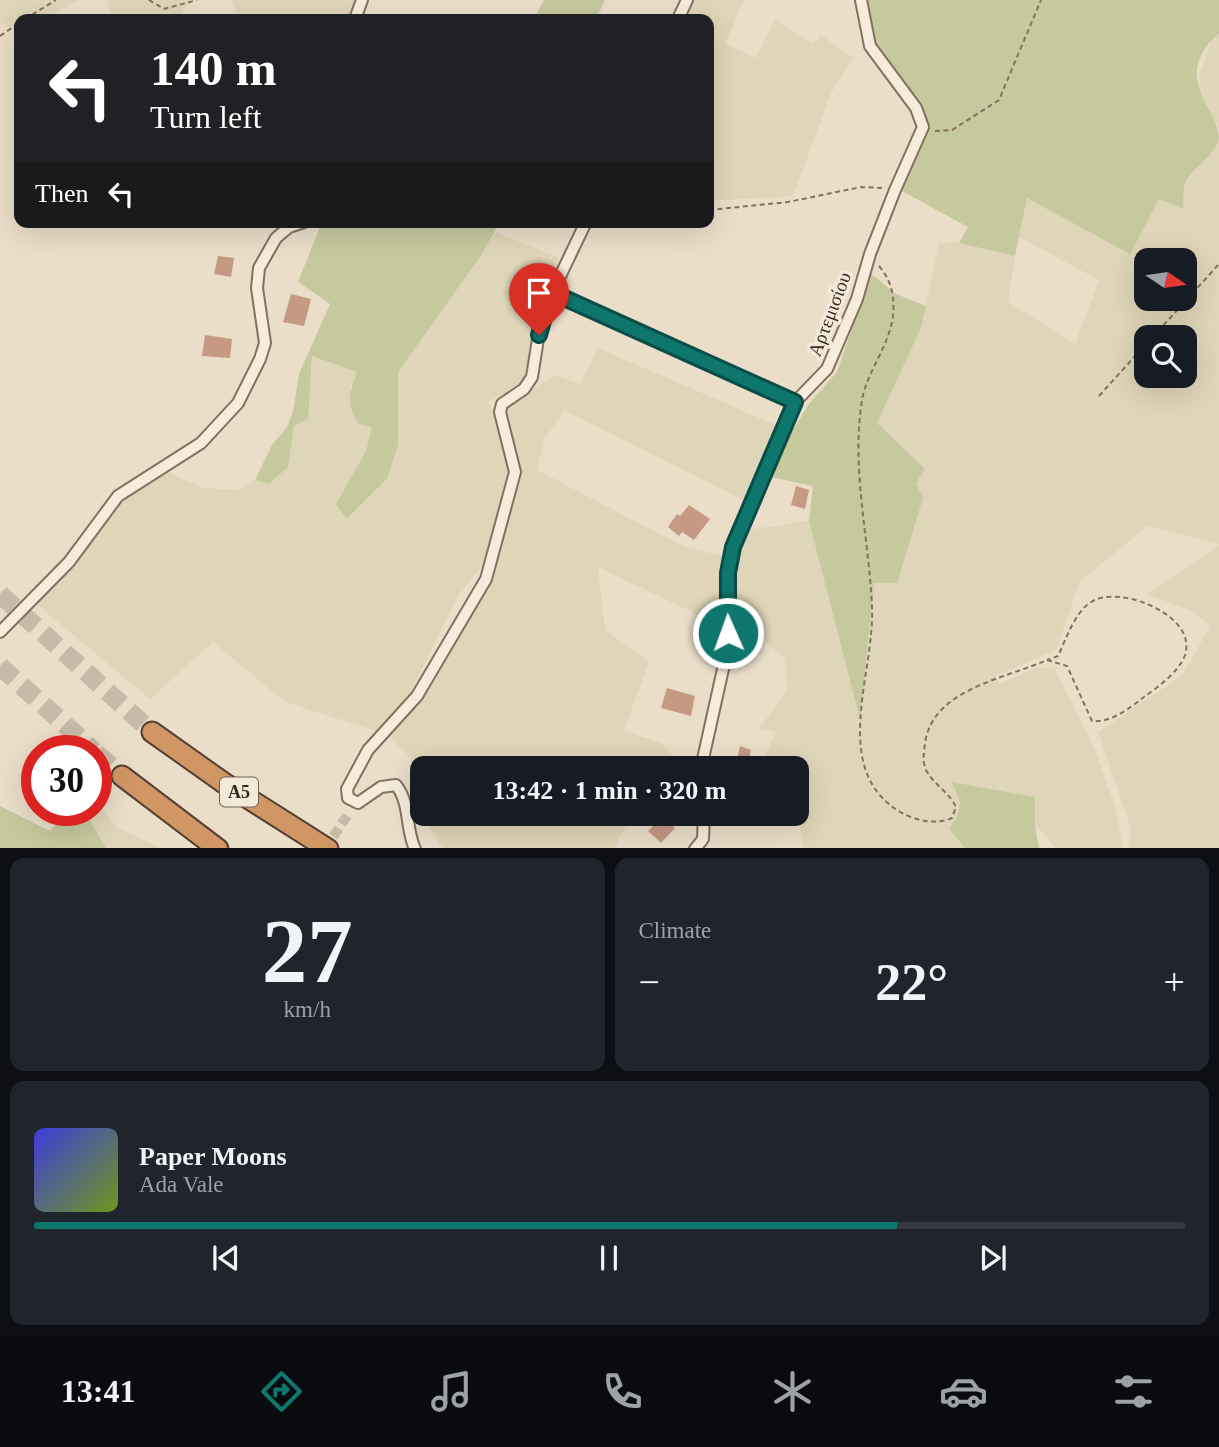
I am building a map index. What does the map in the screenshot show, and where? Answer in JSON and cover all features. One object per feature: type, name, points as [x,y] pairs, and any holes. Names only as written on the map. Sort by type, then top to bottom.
[{"type":"highway","name":"Α5","points":[[152,732],[224,783],[326,848]]},
{"type":"highway","points":[[122,776],[217,848]]},
{"type":"street","points":[[860,0],[870,46],[919,112],[922,132]]},
{"type":"street","name":"Αρτεμισίου","points":[[704,756],[727,651],[728,573],[733,547],[795,402],[827,369],[857,299],[870,254],[895,190],[922,132]]},
{"type":"street","points":[[0,632],[69,562],[118,496],[201,443],[238,403],[265,343],[257,288],[259,268],[276,238],[288,228]]},
{"type":"street","points":[[358,803],[348,798],[347,789],[368,750],[416,696],[486,579],[515,472],[499,412],[502,404],[524,389],[532,377],[542,314],[583,228]]},
{"type":"street","points":[[551,292],[795,402]]},
{"type":"street","points":[[349,813],[381,787],[396,785],[406,803],[409,834],[415,848]]},
{"type":"street","points":[[696,848],[703,839],[704,826]]},
{"type":"path","points":[[33,14],[56,0]]},
{"type":"path","points":[[149,0],[164,9],[197,0]]},
{"type":"path","points":[[922,132],[952,130],[999,100],[1041,0]]},
{"type":"path","points":[[714,209],[788,202],[861,187],[895,190]]},
{"type":"path","points":[[870,254],[890,280],[893,315],[862,398],[857,481],[872,608],[860,734],[862,768],[874,792],[890,806],[908,816],[941,823],[952,818],[956,807],[926,771],[923,758],[932,720],[957,696],[1047,660],[1058,656],[1077,619],[1090,602],[1121,596],[1159,610],[1176,622],[1186,638],[1183,659],[1160,685],[1126,710],[1098,721],[1092,721],[1066,666],[1047,660]]},
{"type":"path","points":[[1164,325],[1219,264]]},
{"type":"path","points":[[1099,396],[1134,357]]},
{"type":"shaded area","points":[[0,0],[78,0],[54,14],[14,14],[14,30],[0,22]]},
{"type":"shaded area","points":[[107,0],[189,0],[182,14],[111,14]]},
{"type":"shaded area","points":[[231,0],[357,0],[352,14],[238,14]]},
{"type":"shaded area","points":[[690,0],[744,0],[725,44],[756,58],[775,20],[813,43],[821,35],[854,58],[831,93],[793,196],[714,201],[714,14],[684,14]]},
{"type":"shaded area","points":[[1219,33],[1219,128],[1200,90],[1199,76],[1212,40]]},
{"type":"shaded area","points":[[1219,140],[1219,544],[1148,526],[1080,581],[1056,650],[995,676],[1000,684],[1037,667],[1055,669],[1092,742],[1115,806],[1123,848],[1056,848],[1035,825],[1035,797],[952,783],[962,801],[960,814],[949,829],[965,848],[803,848],[800,826],[809,826],[809,756],[765,756],[776,732],[759,729],[788,689],[785,659],[766,642],[734,628],[734,581],[746,530],[809,521],[860,717],[874,582],[924,469],[877,423],[921,328],[939,243],[959,243],[1015,256],[1008,302],[1075,344],[1099,280],[1019,237],[1027,198],[1159,199],[1183,209],[1184,185]]},
{"type":"shaded area","points":[[496,232],[559,258],[546,280],[533,321],[532,367],[521,387],[489,401],[511,473],[485,562],[458,596],[409,695],[376,731],[285,702],[213,642],[150,699],[34,602],[124,498],[167,472],[203,488],[239,490],[255,480],[269,484],[288,467],[294,425],[308,419],[312,356],[358,372],[350,388],[372,427],[366,451],[337,504],[348,519],[387,479],[398,445],[398,372]]},
{"type":"shaded area","points":[[598,348],[778,426],[747,502],[564,410],[544,440],[537,470],[683,546],[724,557],[721,626],[598,567],[605,630],[649,661],[624,731],[661,743],[672,756],[410,758],[387,734],[490,580],[520,470],[506,411],[509,404],[555,375],[581,384]]},
{"type":"shaded area","points":[[1219,546],[1219,848],[1128,848],[1131,829],[1098,732],[1183,675],[1210,626],[1194,612],[1147,594]]},
{"type":"shaded area","points":[[112,821],[117,828],[161,848],[106,848],[93,826],[112,826]]},
{"type":"shaded area","points":[[429,826],[626,826],[614,848],[442,848]]},
{"type":"green space","points":[[544,0],[605,0],[598,14],[537,14]]},
{"type":"green space","points":[[864,0],[1219,0],[1219,33],[1205,49],[1198,64],[1197,78],[1200,91],[1217,126],[1217,145],[1187,181],[1184,187],[1183,209],[1159,199],[1130,254],[1027,198],[1015,256],[959,243],[968,227],[902,191],[923,137],[926,119],[920,105],[874,44]]},
{"type":"green space","points":[[320,228],[497,228],[482,254],[398,372],[398,445],[387,479],[347,519],[336,504],[366,451],[372,428],[359,424],[352,411],[351,393],[357,372],[312,356],[308,419],[294,426],[288,467],[269,484],[255,480],[272,445],[287,427],[293,412],[299,374],[330,304],[298,282]]},
{"type":"green space","points":[[871,274],[896,294],[926,306],[921,328],[877,423],[925,469],[916,483],[923,498],[897,583],[874,583],[860,719],[809,521],[813,486],[771,477],[791,433],[809,404],[837,372]]},
{"type":"green space","points":[[951,782],[1035,797],[1035,825],[1039,848],[965,848],[949,829],[960,806]]},
{"type":"green space","points":[[0,806],[21,816],[21,826],[40,826],[50,831],[54,826],[93,826],[106,848],[0,848]]},
{"type":"building","points":[[218,256],[234,258],[231,277],[214,274]]},
{"type":"building","points":[[291,294],[311,299],[304,326],[283,322]]},
{"type":"building","points":[[205,335],[232,339],[230,358],[202,356]]},
{"type":"building","points":[[796,486],[809,490],[805,509],[791,505]]},
{"type":"building","points":[[689,505],[710,519],[694,540],[682,532],[679,536],[668,527],[677,514],[680,516]]},
{"type":"building","points":[[667,688],[695,696],[691,716],[661,708]]},
{"type":"building","points":[[740,746],[751,750],[750,756],[738,756]]},
{"type":"building","points":[[653,826],[675,828],[661,843],[648,831]]},
{"type":"tunnel","points":[[0,594],[152,732]]},
{"type":"tunnel","points":[[0,666],[76,735]]},
{"type":"tunnel","points":[[112,767],[122,776]]},
{"type":"tunnel","points":[[326,848],[349,813]]},
{"type":"route","points":[[539,335],[542,314],[551,292],[795,402],[733,547],[728,573],[728,633]]}]
